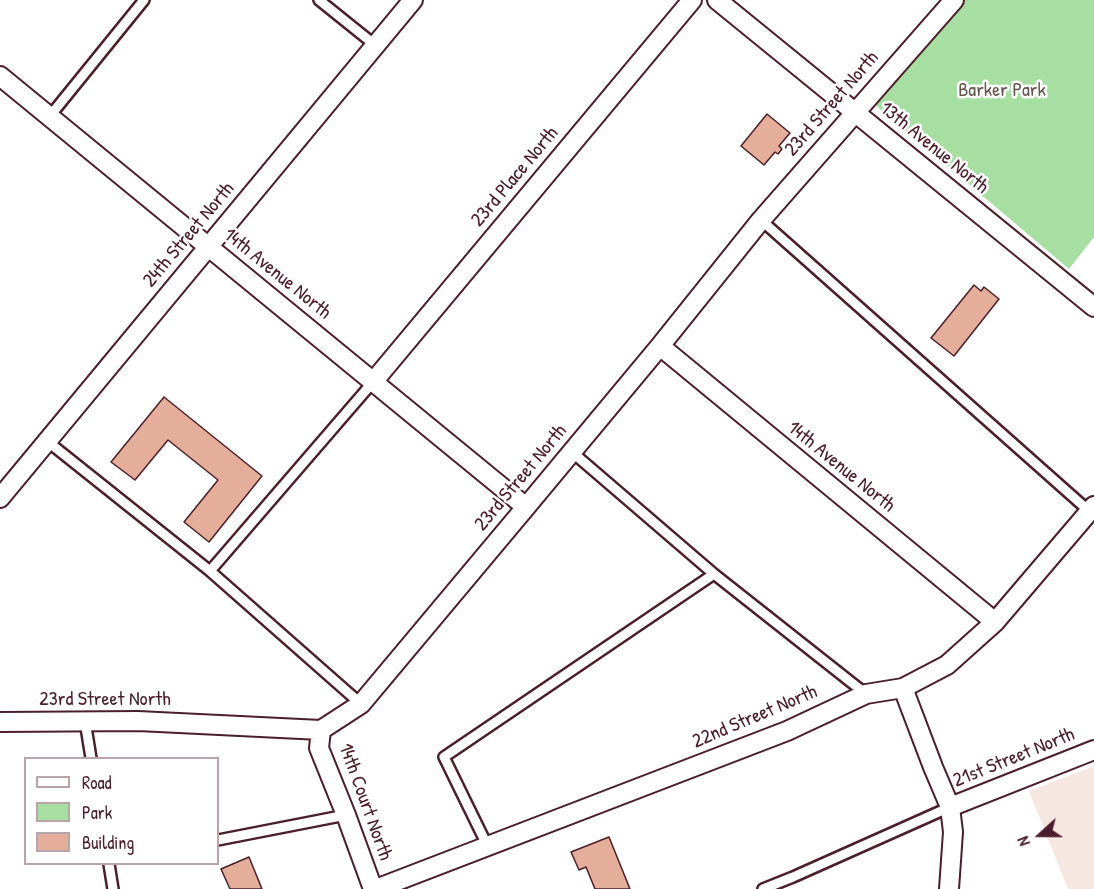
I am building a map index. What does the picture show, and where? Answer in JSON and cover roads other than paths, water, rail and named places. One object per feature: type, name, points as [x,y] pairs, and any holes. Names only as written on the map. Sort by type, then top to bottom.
[{"type":"street","name":"24th Street North","points":[[0,498],[412,0]]},
{"type":"street","name":"23rd Place North","points":[[374,382],[692,0]]},
{"type":"street","name":"13th Avenue North","points":[[717,0],[1094,307]]},
{"type":"street","name":"23rd Street North","points":[[0,722],[138,721],[321,730],[361,704],[660,346],[760,220],[954,0]]},
{"type":"street","name":"14th Avenue North","points":[[0,76],[526,507]]},
{"type":"street","name":"14th Avenue North","points":[[660,346],[995,622]]},
{"type":"street","name":"22nd Street North","points":[[374,889],[787,731],[866,694],[903,688],[946,665],[995,622],[1092,508]]},
{"type":"street","points":[[903,688],[950,807],[953,832],[949,889]]},
{"type":"street","name":"14th Court North","points":[[321,730],[319,748],[374,889]]},
{"type":"street","name":"21st Street North","points":[[950,807],[1094,750]]},
{"type":"lane","points":[[50,116],[144,0]]},
{"type":"lane","points":[[319,0],[375,45]]},
{"type":"lane","points":[[760,220],[1092,508]]},
{"type":"lane","points":[[210,571],[374,382]]},
{"type":"lane","points":[[47,441],[210,571],[361,704]]},
{"type":"lane","points":[[572,452],[714,574],[866,694]]},
{"type":"lane","points":[[488,847],[444,758],[714,574]]},
{"type":"lane","points":[[85,721],[91,757]]},
{"type":"lane","points":[[762,889],[950,807]]},
{"type":"lane","points":[[219,840],[346,815]]},
{"type":"lane","points":[[109,865],[113,889]]},
{"type":"park label","name":"Barker Park","points":[[1002,91]]}]
